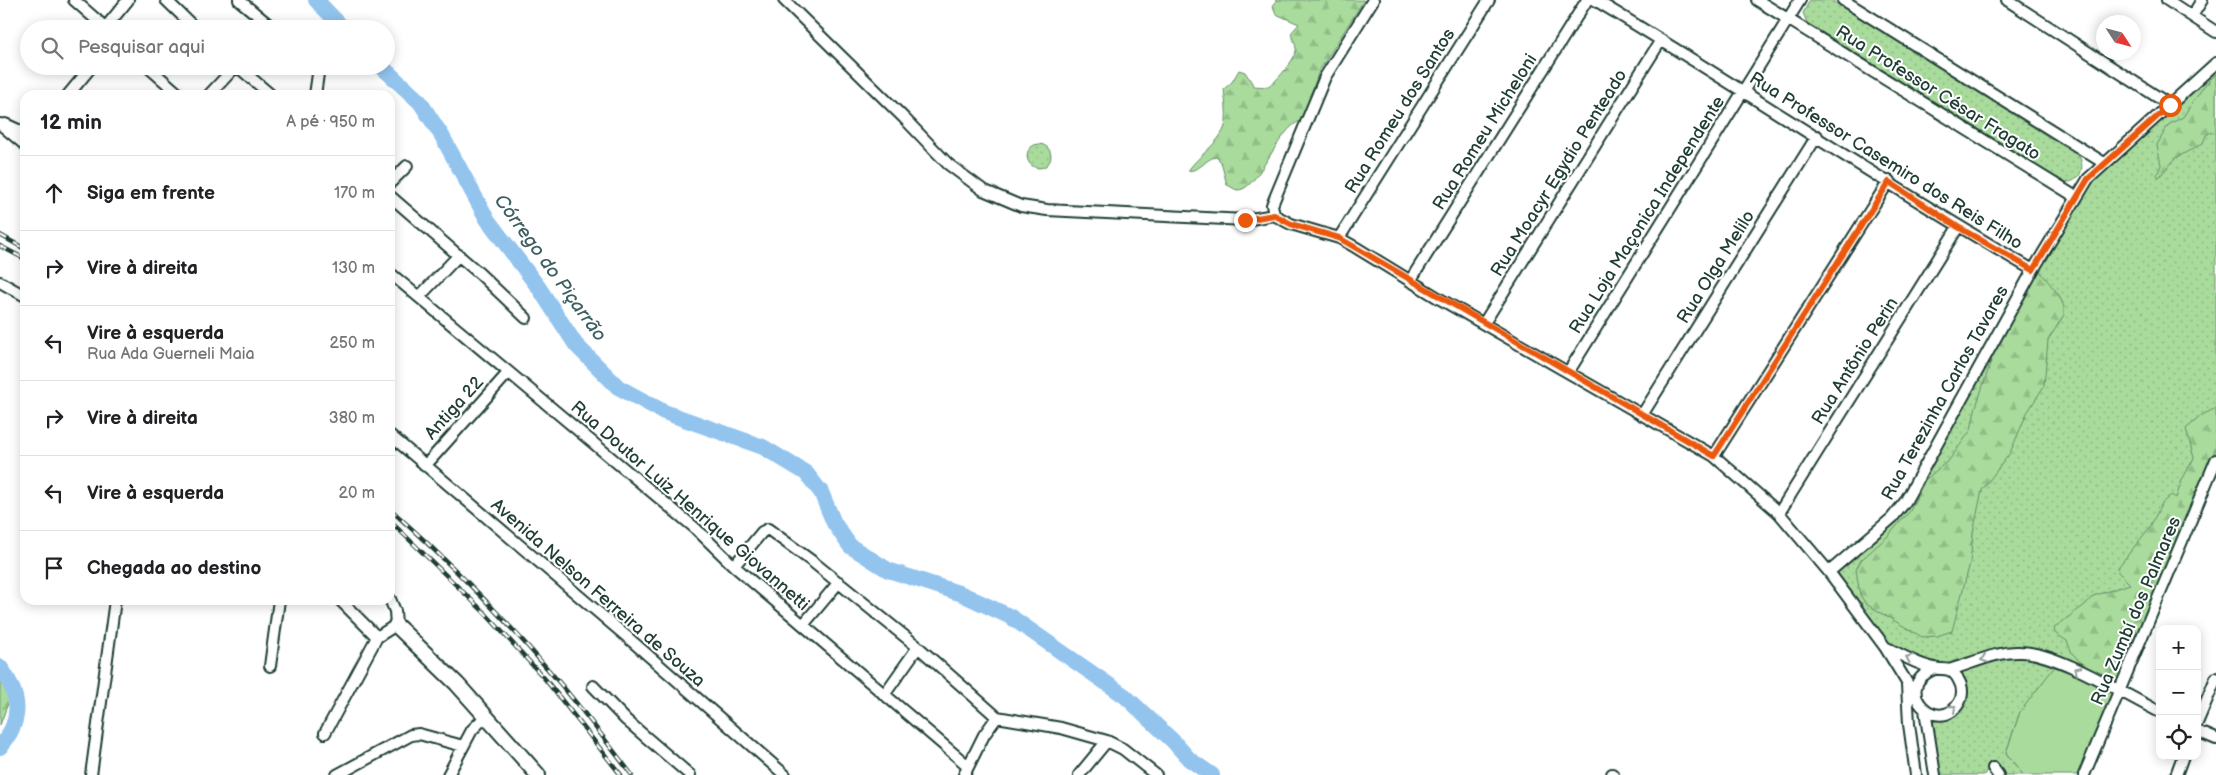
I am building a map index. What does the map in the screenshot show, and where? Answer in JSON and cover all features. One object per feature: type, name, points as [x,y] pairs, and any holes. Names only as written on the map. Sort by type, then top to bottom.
[{"type":"street","points":[[74,0],[97,20]]},
{"type":"street","points":[[112,20],[128,0]]},
{"type":"street","points":[[166,0],[185,20]]},
{"type":"street","points":[[239,0],[263,20]]},
{"type":"street","points":[[784,0],[948,164],[983,190],[1021,206],[1047,210],[1245,220],[1274,215],[1291,224],[1339,238],[1714,456],[1779,513],[1828,572],[1885,647],[1925,710],[1932,713],[1947,713],[1958,703],[1962,689],[1956,675],[1949,670]]},
{"type":"street","points":[[1274,215],[1272,205],[1312,105],[1325,77],[1373,0]]},
{"type":"street","name":"Rua Romeu dos Santos","points":[[1339,238],[1489,0]]},
{"type":"street","name":"Rua Romeu Micheloni","points":[[1410,281],[1587,0]]},
{"type":"street","name":"Rua Professor Casemiro dos Reis Filho","points":[[1595,0],[1817,136],[1958,227],[2033,270]]},
{"type":"street","name":"Rua Professor César Fragato","points":[[1757,0],[2076,197]]},
{"type":"street","name":"Rua Loja Maçonica Independente","points":[[1569,371],[1800,0]]},
{"type":"street","points":[[1843,0],[2104,163]]},
{"type":"street","points":[[2006,0],[2170,105]]},
{"type":"street","points":[[2167,0],[2216,32]]},
{"type":"street","points":[[2192,16],[2202,0]]},
{"type":"street","name":"Rua Moacyr Egydio Penteado","points":[[1484,323],[1661,40]]},
{"type":"street","name":"Rua Terezinha Carlos Tavares","points":[[1828,572],[1892,518],[1905,502],[2033,270],[2088,179],[2216,63]]},
{"type":"street","points":[[72,90],[85,75]]},
{"type":"street","points":[[159,75],[175,90]]},
{"type":"street","points":[[214,90],[228,75]]},
{"type":"street","points":[[248,75],[265,90]]},
{"type":"street","points":[[316,90],[318,75]]},
{"type":"street","points":[[0,123],[20,131]]},
{"type":"street","points":[[0,123],[20,141]]},
{"type":"street","name":"Rua Olga Melilo","points":[[1642,415],[1817,136]]},
{"type":"street","points":[[395,178],[407,166]]},
{"type":"street","points":[[1714,456],[1889,182]]},
{"type":"street","points":[[395,200],[459,255],[526,318]]},
{"type":"street","name":"Rua Antônio Perin","points":[[1779,513],[1958,227]]},
{"type":"street","points":[[419,297],[459,255]]},
{"type":"street","name":"Rua Doutor Luiz Henrique Giovannetti","points":[[395,277],[695,528],[734,566],[884,695],[965,770]]},
{"type":"street","points":[[0,282],[20,293]]},
{"type":"street","name":"Antiga 22","points":[[425,466],[508,373]]},
{"type":"street","name":"Avenida Nelson Ferreira de Souza","points":[[395,439],[626,636],[785,775]]},
{"type":"street","name":"Rua Zumbí dos Palmares","points":[[2084,775],[2216,460]]},
{"type":"street","name":"Rua Doutor Luiz Henrique Giovannetti","points":[[734,566],[762,532],[768,529],[839,582],[918,647],[997,717]]},
{"type":"street","points":[[803,624],[839,582]]},
{"type":"street","points":[[91,775],[114,605]]},
{"type":"street","points":[[270,666],[278,605]]},
{"type":"street","points":[[345,605],[377,637]]},
{"type":"street","points":[[392,605],[396,625],[456,684],[538,775]]},
{"type":"street","points":[[325,733],[377,637],[396,625]]},
{"type":"street","points":[[884,695],[918,647]]},
{"type":"street","points":[[1885,647],[1934,668],[1949,670],[1992,657],[2019,652],[2048,656],[2156,710]]},
{"type":"street","points":[[1917,699],[1917,684],[1920,677],[1934,668]]},
{"type":"street","points":[[2200,715],[2216,678]]},
{"type":"street","points":[[1907,684],[1909,724],[1916,775]]},
{"type":"street","points":[[593,686],[631,725],[690,775]]},
{"type":"street","points":[[1925,710],[1935,775]]},
{"type":"street","points":[[448,775],[472,730],[485,716]]},
{"type":"street","points":[[965,770],[997,717],[1061,728],[1107,741],[1123,749],[1156,775]]},
{"type":"street","points":[[1909,724],[1926,721]]},
{"type":"street","points":[[2201,733],[2216,739]]},
{"type":"street","points":[[337,775],[411,735],[419,734],[463,746]]},
{"type":"street","points":[[1079,775],[1107,741]]},
{"type":"street","points":[[2176,775],[2182,760]]},
{"type":"green space","points":[[1277,0],[1364,0],[1319,71],[1302,120],[1293,125],[1284,135],[1252,181],[1245,188],[1237,190],[1227,185],[1221,162],[1216,157],[1188,171],[1221,135],[1226,121],[1224,89],[1232,82],[1239,70],[1245,72],[1254,86],[1268,87],[1281,75],[1294,57],[1296,48],[1291,33],[1299,24],[1276,14],[1273,6]]},
{"type":"green space","points":[[1810,0],[1831,0],[2079,156],[2082,167],[2079,176],[2072,181],[2061,182],[1807,23],[1803,13]]},
{"type":"green space","points":[[2216,63],[2216,452],[2122,685],[2084,674],[2020,712],[2006,753],[2023,775],[1999,775],[1991,764],[1984,775],[1935,775],[1926,711],[1939,714],[1958,703],[1955,675],[2015,653],[1949,670],[1885,647],[1829,572],[1892,518],[2088,179]]},
{"type":"green space","points":[[2216,74],[2216,133],[2211,132],[2206,135],[2203,143],[2176,158],[2159,177],[2157,175],[2161,165],[2157,145],[2168,125],[2183,117],[2204,86]]},
{"type":"green space","points":[[1039,144],[1044,145],[1050,151],[1050,161],[1044,167],[1039,168],[1034,167],[1028,161],[1027,156],[1028,151],[1034,145]]},
{"type":"green space","points":[[2034,264],[2059,295],[2064,307],[2064,315],[2048,340],[2044,386],[2027,413],[2010,453],[1982,490],[1973,533],[1970,563],[1952,631],[1937,636],[1922,637],[1866,604],[1860,595],[1856,570],[1861,560],[1887,537],[1910,511],[1925,480],[1950,459],[1971,430],[1975,410],[1993,355],[2025,272],[2030,265]]},
{"type":"green space","points":[[2216,408],[2216,445],[2211,462],[2147,608],[2134,652],[2115,670],[2106,674],[2097,673],[2081,663],[2072,653],[2067,641],[2055,633],[2054,628],[2086,604],[2093,596],[2130,584],[2118,572],[2119,566],[2150,527],[2162,503],[2171,495],[2176,498],[2182,480],[2194,458],[2186,429],[2202,415]]},
{"type":"green space","points":[[2059,661],[2120,692],[2084,775],[2023,775],[2006,753],[2020,712]]},
{"type":"green space","points":[[0,666],[10,698],[0,725]]},
{"type":"waterway","name":"Córrego do Piçarrão","points":[[316,0],[335,20]]},
{"type":"waterway","name":"Córrego do Piçarrão","points":[[391,75],[420,102],[442,136],[487,219],[539,288],[576,345],[618,387],[664,412],[763,447],[806,473],[821,492],[834,523],[850,546],[888,570],[962,594],[1011,617],[1125,696],[1173,741],[1189,759],[1212,775]]},
{"type":"waterway","points":[[0,667],[12,688],[16,708],[13,727],[0,747]]},
{"type":"railway","points":[[0,235],[20,246]]},
{"type":"railway","points":[[0,246],[20,256]]},
{"type":"railway","points":[[395,514],[453,568],[514,630],[573,698],[632,775]]},
{"type":"railway","points":[[395,526],[485,613],[545,679],[621,775]]},
{"type":"route","points":[[1245,220],[1274,215],[1291,224],[1339,238],[1714,456],[1889,182],[1958,227],[2033,270],[2088,179],[2170,105]]}]
